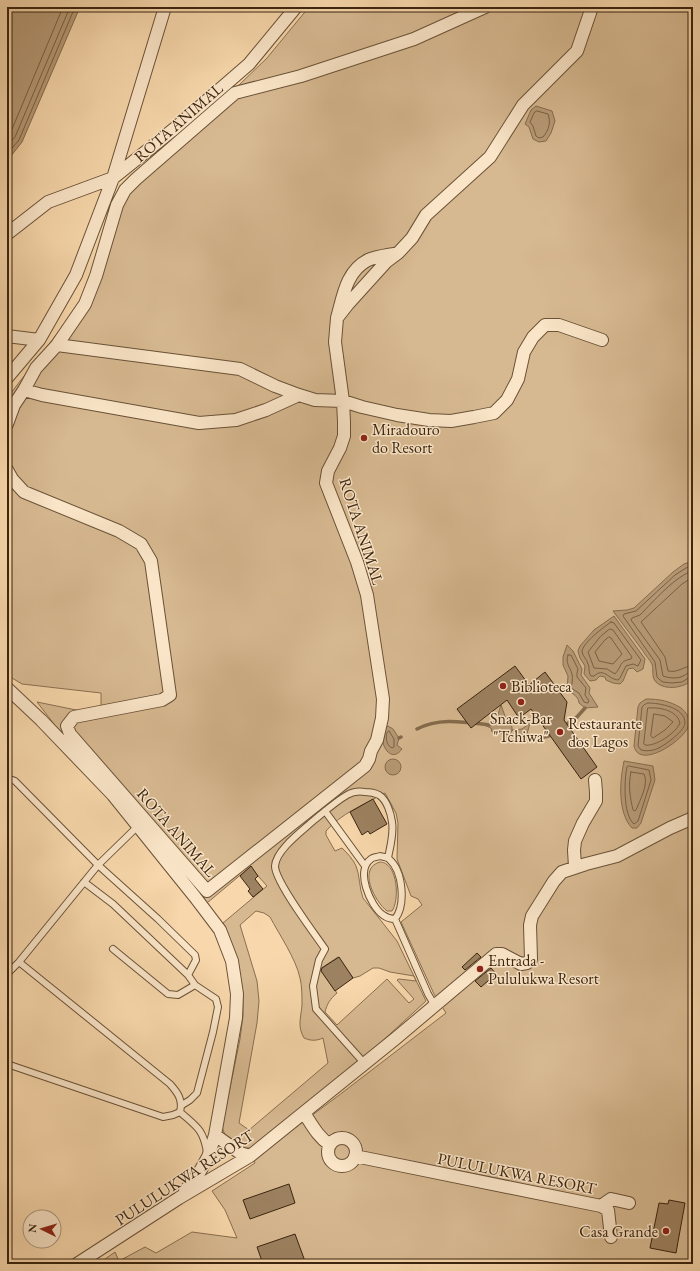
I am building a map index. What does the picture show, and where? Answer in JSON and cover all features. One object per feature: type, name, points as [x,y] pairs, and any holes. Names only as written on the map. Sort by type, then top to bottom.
[{"type":"street","points":[[7,378],[39,340],[76,275],[113,178],[165,7]]},
{"type":"street","points":[[7,234],[48,202],[113,178],[174,129],[249,64],[296,7]]},
{"type":"street","name":"ROTA ANIMAL","points":[[7,424],[14,405],[36,368],[57,345],[85,304],[96,276],[117,205],[125,190],[136,179],[235,93],[301,76],[414,39],[485,7]]},
{"type":"street","points":[[337,318],[386,262],[398,253],[412,238],[426,215],[490,157],[523,105],[576,51],[589,9]]},
{"type":"street","name":"ROTA ANIMAL","points":[[7,470],[12,479],[24,492],[119,531],[141,544],[151,561],[170,696],[162,700],[74,717],[67,726],[70,734],[207,891],[365,766],[369,759],[370,751],[377,740],[382,718],[383,699],[367,594],[357,562],[326,483],[328,471],[340,448],[344,436],[343,401],[335,342],[337,318],[343,294],[351,276],[359,266],[369,260],[398,253]]},
{"type":"street","points":[[57,345],[240,369],[276,386],[315,400],[343,401],[397,415],[429,420],[451,421],[494,413],[507,400],[518,378],[524,352],[533,337],[545,325],[560,325],[602,340]]},
{"type":"street","points":[[7,336],[39,340]]},
{"type":"street","points":[[24,390],[42,395],[199,423],[236,420],[266,410],[299,395]]},
{"type":"street","points":[[7,688],[78,757],[113,795],[220,930],[232,961],[237,994],[236,1018],[214,1135],[208,1157],[199,1174],[179,1198]]},
{"type":"street","points":[[595,780],[596,801],[583,823],[575,841],[575,867],[617,856],[670,828],[693,818]]},
{"type":"street","name":"PULULUKWA RESORT","points":[[77,1264],[179,1198],[250,1156],[365,1064],[472,976],[496,954],[502,954],[521,964],[528,963],[531,959],[530,925],[532,916],[557,877],[562,872],[575,867]]},
{"type":"street","points":[[304,1113],[322,1140],[330,1146]]},
{"type":"street","points":[[214,1135],[240,1153],[250,1156]]},
{"type":"street","points":[[341,1138],[350,1140],[355,1147],[355,1156],[350,1164],[346,1166],[337,1165],[328,1154],[330,1146],[336,1139],[341,1138]]},
{"type":"street","name":"PULULUKWA RESORT","points":[[355,1156],[601,1206],[608,1210],[611,1237]]},
{"type":"street","name":"PULULUKWA RESORT","points":[[601,1206],[611,1199],[629,1203]]},
{"type":"lane","points":[[7,778],[15,781],[98,865],[158,919],[195,955],[196,960],[188,974]]},
{"type":"lane","points":[[365,1064],[316,1009],[313,986],[319,960],[325,949],[285,889],[277,874],[276,866],[277,859],[284,847],[325,811],[348,794],[360,791],[381,796],[388,808],[392,822],[392,831],[388,858]]},
{"type":"lane","points":[[325,811],[365,866]]},
{"type":"lane","points":[[7,974],[19,962],[98,865],[138,826]]},
{"type":"lane","points":[[380,856],[388,858],[394,865],[399,876],[402,890],[402,904],[399,914],[395,919],[389,919],[382,915],[373,904],[367,893],[364,878],[365,866],[371,858],[380,856]]},
{"type":"lane","points":[[84,882],[113,904],[188,974],[195,985],[216,999],[218,1007],[213,1032],[197,1093],[182,1105]]},
{"type":"lane","points":[[395,919],[428,994],[435,1006]]},
{"type":"lane","points":[[112,949],[168,994],[178,995],[195,985]]},
{"type":"lane","points":[[19,962],[170,1084],[178,1093],[182,1105],[180,1112]]},
{"type":"lane","points":[[7,1064],[163,1117],[180,1112]]},
{"type":"lane","points":[[180,1112],[201,1130],[208,1157]]},
{"type":"shaded area","points":[[309,7],[693,7],[693,1264],[98,1264],[115,1252],[119,1261],[145,1247],[156,1253],[192,1232],[237,1238],[225,1210],[212,1191],[255,1163],[253,1159],[446,1013],[434,994],[401,922],[422,905],[418,899],[411,896],[397,859],[398,823],[396,813],[385,793],[338,819],[326,831],[326,835],[335,851],[342,848],[353,861],[356,866],[363,898],[397,941],[414,976],[373,968],[360,976],[353,978],[338,957],[320,969],[337,993],[332,997],[325,1012],[337,1025],[387,979],[409,1003],[414,999],[397,980],[416,981],[426,1001],[366,1056],[251,1148],[245,1148],[225,1135],[222,1127],[240,1039],[243,1016],[243,994],[223,923],[267,886],[250,867],[207,903],[83,755],[54,724],[37,702],[81,711],[101,708],[101,693],[22,684],[7,675],[7,398],[64,325],[83,297],[104,234],[148,164],[239,85],[267,58]],"holes":[[[256,911],[264,913],[270,917],[298,971],[302,995],[300,1018],[302,1034],[304,1038],[309,1040],[323,1038],[328,1063],[249,1130],[239,1123],[257,1023],[259,1001],[257,981],[240,925]]]},
{"type":"shaded area","points":[[380,862],[385,863],[390,868],[395,879],[396,900],[392,911],[387,911],[382,907],[370,885],[370,871],[373,865]]},
{"type":"water","points":[[7,7],[80,7],[22,142],[7,161]]},
{"type":"water","points":[[536,106],[552,111],[555,121],[551,133],[546,141],[539,142],[533,139],[529,127],[525,124],[531,110]]},
{"type":"water","points":[[693,561],[693,679],[685,685],[664,687],[654,680],[653,666],[651,662],[613,611],[634,608],[673,572],[684,564]]},
{"type":"water","points":[[614,616],[645,659],[643,669],[637,672],[633,668],[628,669],[623,681],[620,684],[613,683],[606,680],[605,677],[600,676],[596,680],[590,681],[584,674],[585,666],[578,651],[580,646],[594,630]]},
{"type":"water","points":[[567,645],[573,651],[582,669],[581,675],[590,688],[589,693],[598,707],[585,708],[579,703],[575,695],[567,690],[568,676],[563,665],[563,657]]},
{"type":"water","points":[[646,699],[664,701],[681,708],[688,717],[689,724],[686,730],[672,744],[653,754],[644,755],[638,753],[634,746],[638,707],[640,703]]},
{"type":"water","points":[[501,705],[505,716],[512,727],[510,735],[492,732],[491,728],[484,725],[497,719]]},
{"type":"water","points":[[530,723],[525,741],[512,730],[522,729]]},
{"type":"water","points":[[388,726],[393,729],[399,738],[397,745],[402,749],[393,755],[386,750],[383,743],[383,729]]},
{"type":"water","points":[[393,759],[400,764],[401,767],[396,774],[393,775],[386,770],[385,767],[390,760]]},
{"type":"water","points":[[624,761],[653,766],[655,780],[641,823],[637,828],[632,828],[627,821],[622,805],[621,777]]},
{"type":"building","points":[[515,666],[529,685],[545,672],[567,702],[564,720],[597,767],[581,779],[531,709],[519,718],[507,700],[471,728],[457,709]]},
{"type":"building","points":[[373,799],[387,824],[370,834],[368,831],[362,835],[350,812]]},
{"type":"building","points":[[251,866],[258,876],[255,879],[263,889],[253,897],[248,891],[250,889],[240,876]]},
{"type":"building","points":[[477,953],[481,957],[465,970],[462,967]]},
{"type":"building","points":[[339,957],[353,978],[335,991],[321,971],[322,968]]},
{"type":"building","points":[[491,968],[496,974],[481,987],[475,981]]},
{"type":"building","points":[[289,1184],[295,1203],[250,1219],[243,1200]]},
{"type":"building","name":"Casa Grande","points":[[669,1200],[685,1203],[676,1253],[650,1248],[659,1203],[668,1204]]},
{"type":"building","points":[[295,1234],[306,1264],[263,1264],[257,1247]]},
{"type":"waterway","points":[[564,726],[577,717],[585,708]]},
{"type":"waterway","points":[[417,729],[425,725],[452,721],[489,725]]},
{"type":"waterway","points":[[524,734],[536,737],[547,737],[554,733]]},
{"type":"place","name":"Miradouro do Resort","points":[[364,438]]},
{"type":"place","name":"Biblioteca","points":[[503,686]]},
{"type":"place","name":"Snack-Bar \"Tchiwa\"","points":[[521,702]]},
{"type":"place","name":"Restaurante dos Lagos","points":[[560,732]]},
{"type":"place","name":"Entrada - Pululukwa Resort","points":[[480,969]]},
{"type":"place","name":"Casa Grande","points":[[666,1231]]}]
